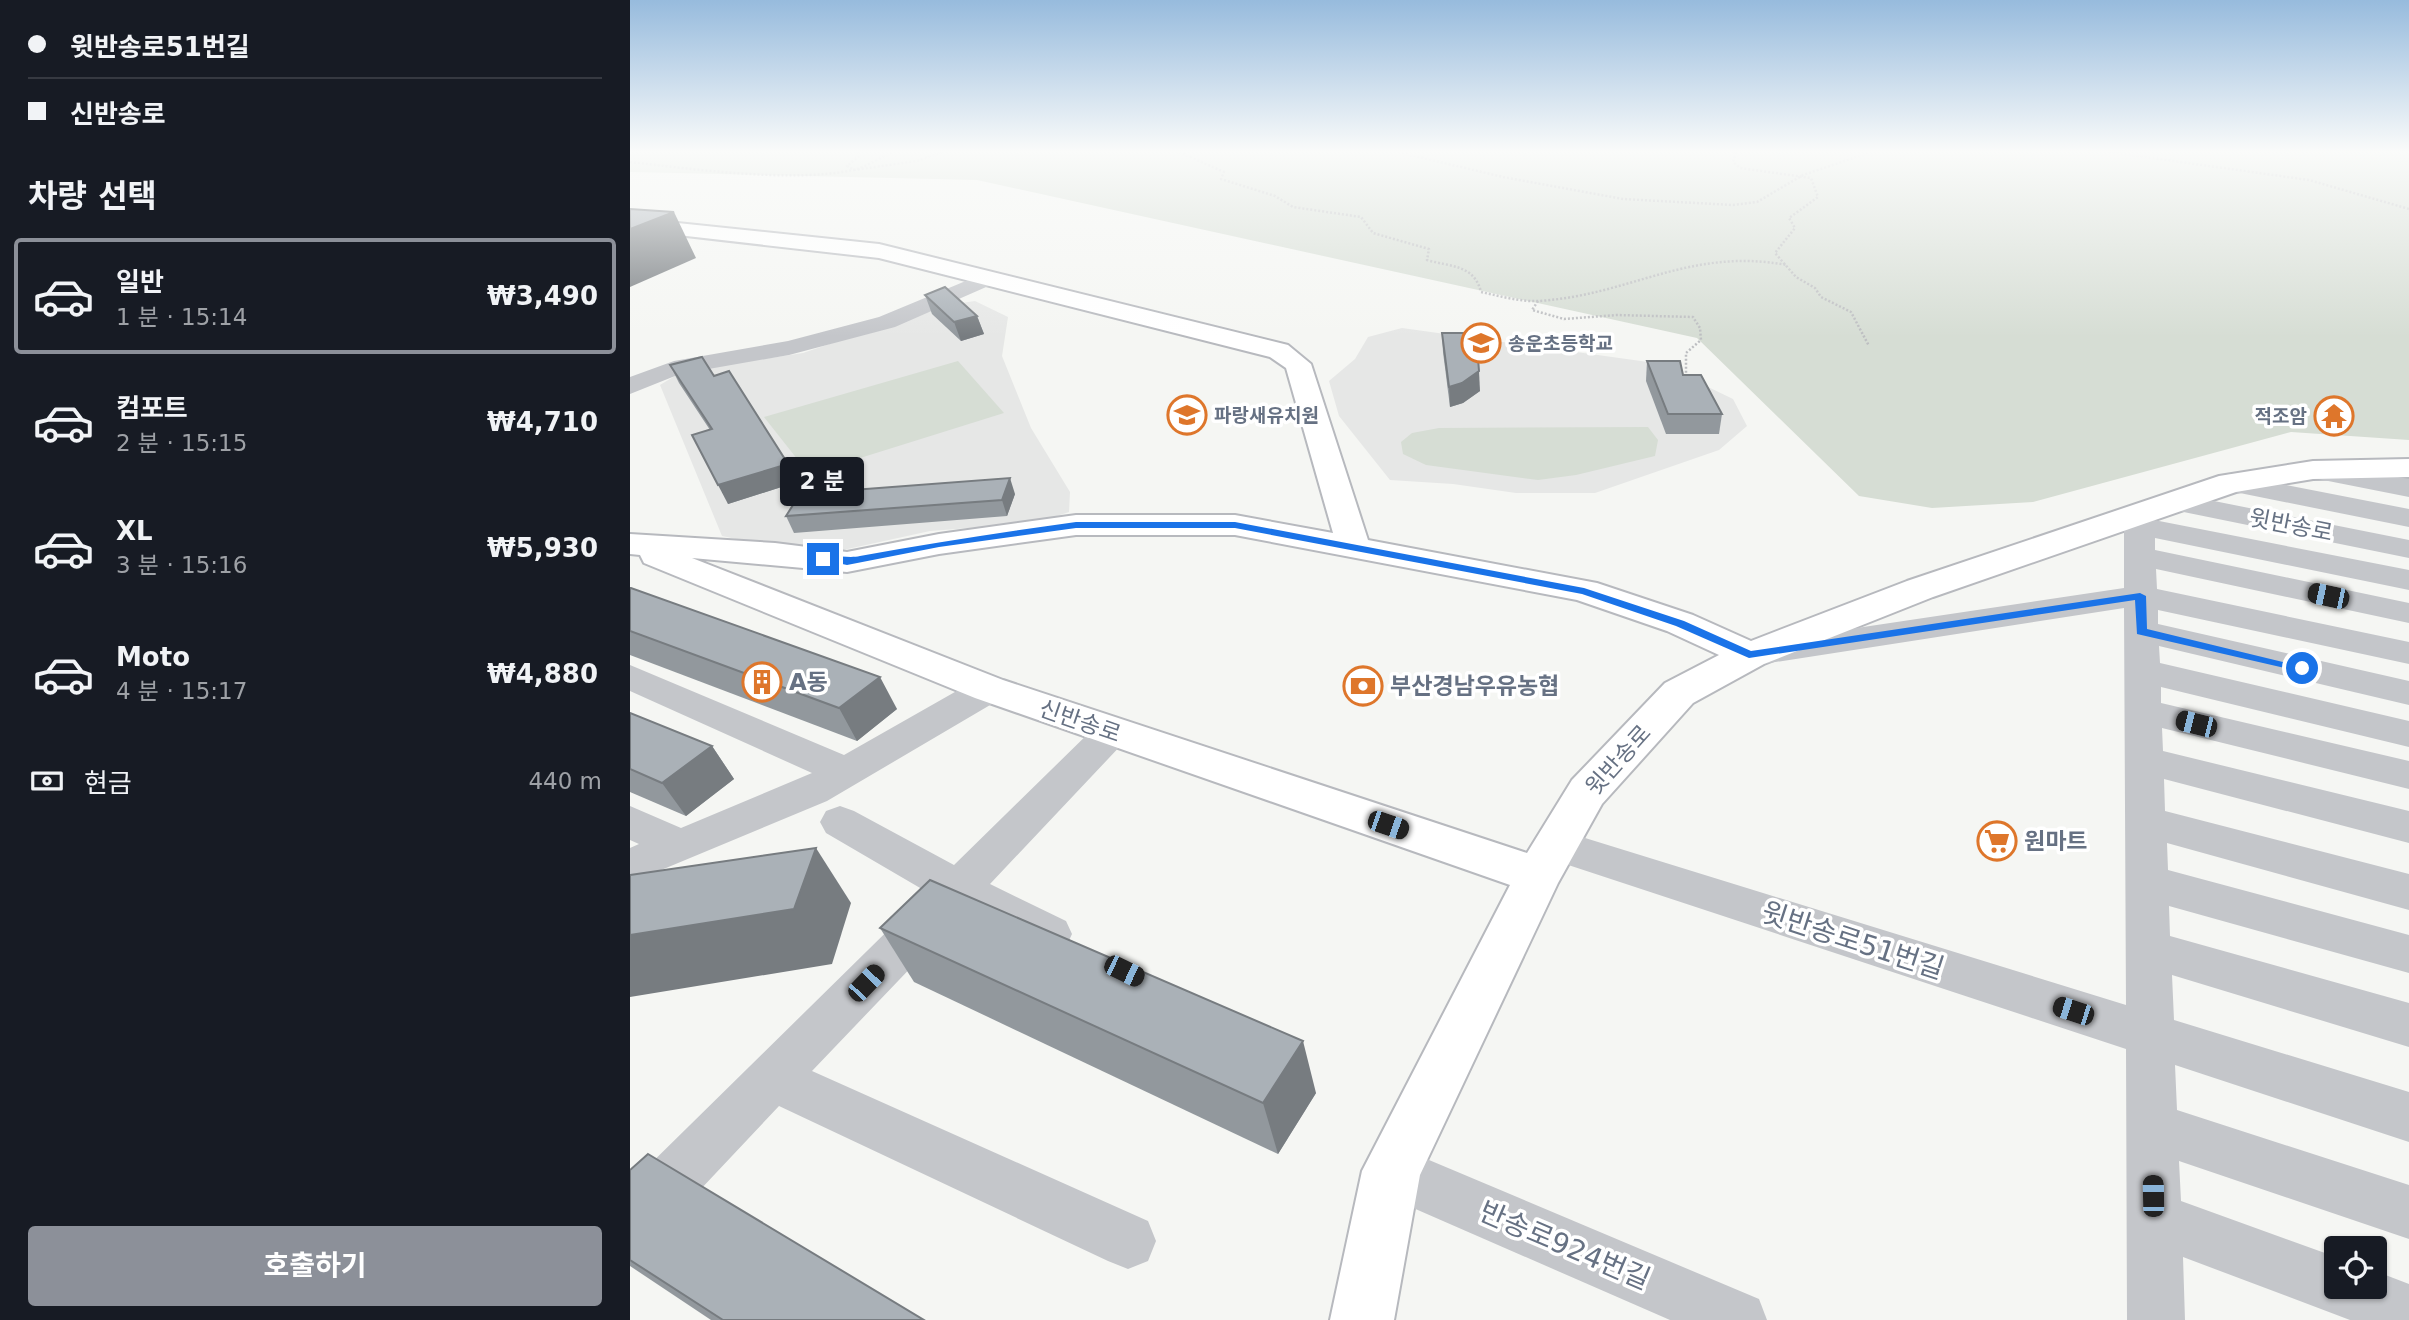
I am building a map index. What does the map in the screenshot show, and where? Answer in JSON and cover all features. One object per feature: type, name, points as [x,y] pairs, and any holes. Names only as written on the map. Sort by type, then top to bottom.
[{"type":"main road","points":[[653,231],[879,251],[1279,351],[1298,364],[1354,548]]},
{"type":"main road","name":"윗반송로","points":[[1362,1320],[1391,1171],[1547,860],[1587,792],[1679,693],[1749,655],[1920,589],[2145,589],[2230,483],[2313,470],[2409,468]]},
{"type":"main road","name":"신반송로","points":[[630,545],[775,553],[847,562],[939,544],[1076,525],[1235,525],[1584,591],[1680,623],[1749,655]]},
{"type":"main road","name":"신반송로","points":[[630,545],[989,689],[1112,732],[1547,860]]},
{"type":"street","points":[[630,386],[674,368],[789,348],[887,322],[985,279]]},
{"type":"street","name":"윗반송로","points":[[2313,470],[2409,488]]},
{"type":"street","name":"윗반송로","points":[[2230,483],[2409,518]]},
{"type":"street","name":"윗반송로","points":[[2145,589],[2409,549]]},
{"type":"street","points":[[1749,655],[2145,589],[2409,580]]},
{"type":"street","points":[[2145,589],[2409,614]]},
{"type":"street","points":[[2145,589],[2409,653]]},
{"type":"street","points":[[2145,589],[2409,693]]},
{"type":"street","points":[[2145,589],[2409,734]]},
{"type":"street","points":[[2145,589],[2144,760],[2156,1320]]},
{"type":"street","points":[[2145,589],[2409,775]]},
{"type":"street","points":[[630,677],[846,772]]},
{"type":"street","points":[[630,866],[813,791],[989,689]]},
{"type":"street","points":[[630,1223],[1112,732]]},
{"type":"street","points":[[2144,760],[2409,827]]},
{"type":"street","points":[[2145,821],[2409,892]]},
{"type":"street","points":[[630,822],[680,845]]},
{"type":"street","points":[[841,822],[959,889],[1082,950]]},
{"type":"street","name":"윗반송로51번길","points":[[1547,860],[2150,1036],[2409,1117]]},
{"type":"street","points":[[2146,882],[2409,954]]},
{"type":"street","points":[[2148,948],[2409,1025]]},
{"type":"street","points":[[773,1078],[1128,1241]]},
{"type":"street","points":[[2152,1128],[2409,1212]]},
{"type":"street","name":"반송로924번길","points":[[1391,1171],[1738,1320]]},
{"type":"street","points":[[2154,1219],[2409,1313]]},
{"type":"path","points":[[1338,214],[1361,217],[1373,233],[1429,249],[1427,260],[1440,265],[1469,268],[1479,278],[1481,292],[1539,301],[1631,283],[1694,263],[1765,259],[1787,265]]},
{"type":"path","points":[[1795,214],[1789,218],[1795,228],[1775,253],[1797,277],[1815,288],[1821,297],[1851,312],[1868,346]]},
{"type":"path","points":[[1539,301],[1531,310],[1564,320],[1618,315],[1693,317],[1700,328],[1701,340],[1686,353],[1686,381]]},
{"type":"shaded area","points":[[1130,214],[2409,214],[2409,440],[2291,432],[2033,502],[1932,508],[1859,496],[1697,338]]},
{"type":"shaded area","points":[[975,301],[1008,317],[1002,356],[1031,428],[1070,492],[1069,512],[1036,523],[930,531],[843,550],[764,545],[722,536],[660,385],[683,371],[803,353],[941,306]]},
{"type":"shaded area","points":[[1402,328],[1648,362],[1675,371],[1733,399],[1747,426],[1719,450],[1595,493],[1516,493],[1453,484],[1390,480],[1339,416],[1329,381],[1355,359],[1368,337]]},
{"type":"shaded area","points":[[958,361],[1004,413],[809,474],[764,417]]},
{"type":"shaded area","points":[[1648,427],[1658,440],[1655,456],[1576,475],[1538,480],[1426,465],[1403,454],[1401,442],[1412,433],[1439,428]]},
{"type":"building","points":[[630,214],[670,214],[630,229]]},
{"type":"building","points":[[945,287],[977,316],[954,322],[925,295]]},
{"type":"building","points":[[1442,333],[1476,333],[1479,371],[1462,383],[1449,387]]},
{"type":"building","points":[[702,357],[714,376],[729,371],[788,464],[718,485],[692,435],[712,429],[670,365]]},
{"type":"building","points":[[1647,361],[1680,361],[1683,375],[1701,375],[1722,414],[1668,414]]},
{"type":"building","points":[[1010,478],[1002,500],[786,516],[800,494]]},
{"type":"building","points":[[630,588],[880,677],[839,708],[630,631]]},
{"type":"building","points":[[630,713],[712,746],[662,783],[630,769]]},
{"type":"building","points":[[816,848],[794,909],[630,935],[630,875]]},
{"type":"building","points":[[930,880],[1303,1041],[1263,1103],[880,928]]},
{"type":"building","points":[[648,1154],[924,1320],[723,1320],[630,1260],[630,1170]]},
{"type":"place","name":"송운초등학교","points":[[1481,343]]},
{"type":"place","name":"파랑새유치원","points":[[1187,415]]},
{"type":"place","name":"적조암","points":[[2334,416]]},
{"type":"place","name":"A동","points":[[762,682]]},
{"type":"place","name":"부산경남우유농협","points":[[1363,686]]},
{"type":"place","name":"원마트","points":[[1997,841]]},
{"type":"route","points":[[823,559],[847,562],[939,544],[1076,525],[1235,525],[1584,591],[1680,623],[1749,655],[2140,596],[2141,631],[2302,668]]}]
